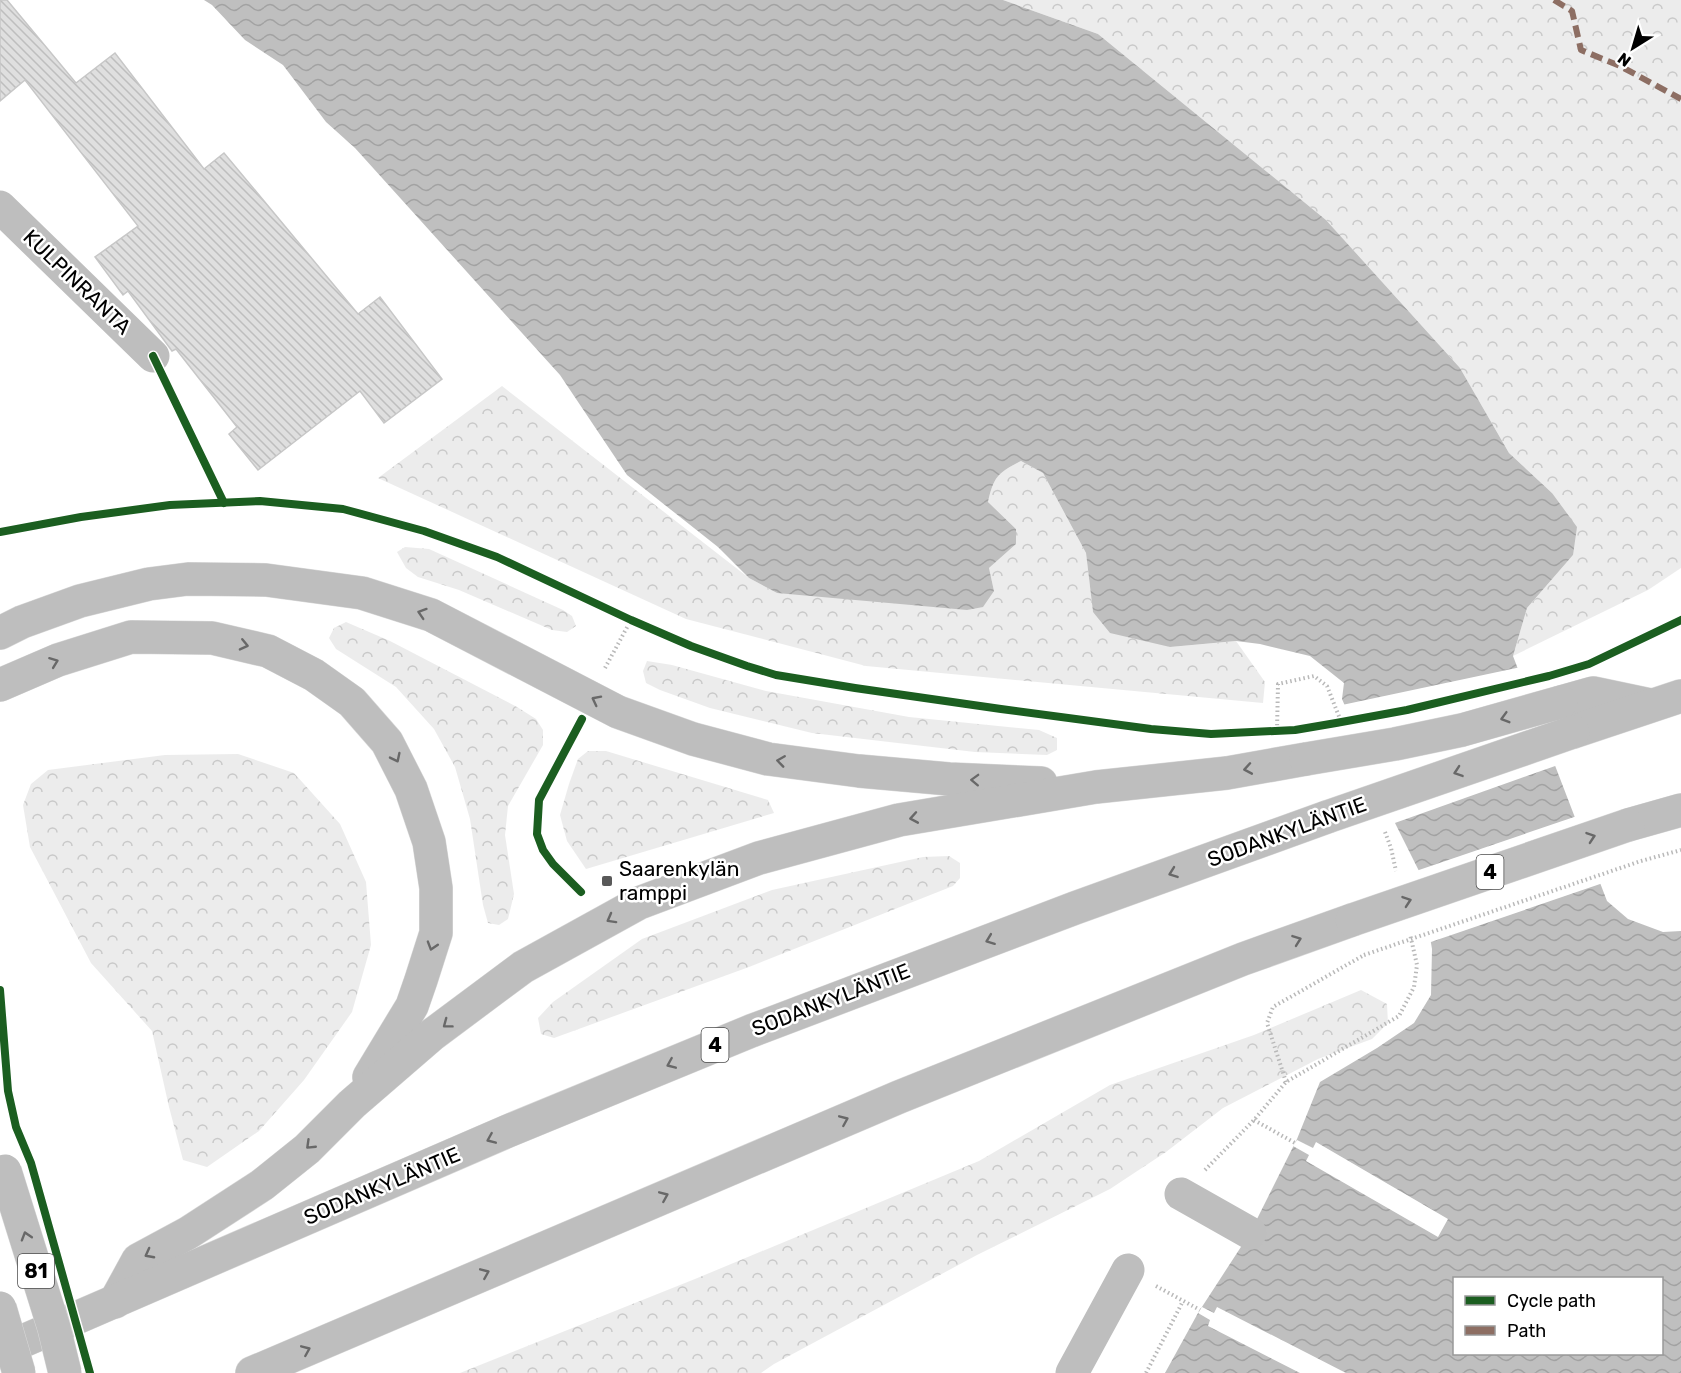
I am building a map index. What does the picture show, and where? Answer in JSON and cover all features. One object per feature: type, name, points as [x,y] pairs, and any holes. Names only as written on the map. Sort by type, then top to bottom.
[{"type":"main road","name":"KULPINRANTA","points":[[0,207],[153,356]]},
{"type":"main road","points":[[0,633],[22,622],[80,601],[149,584],[188,579],[266,580],[362,593],[431,615],[618,712],[693,739],[757,756],[871,772],[1096,787]]},
{"type":"main road","points":[[0,685],[58,660],[131,637],[212,638],[268,651],[314,675],[352,702],[387,742],[411,789],[429,842],[436,888],[436,933],[412,1006],[352,1104]]},
{"type":"main road","points":[[115,1302],[138,1260],[188,1233],[262,1185],[307,1149],[352,1104],[433,1034],[523,967],[639,903],[759,858],[899,820],[1096,787],[1227,773],[1395,744],[1462,730],[1593,693],[1666,701]]},
{"type":"main road","name":"SODANKYLÄNTIE","points":[[0,1351],[508,1131],[751,1031],[1075,908],[1327,817],[1666,701]]},
{"type":"main road","name":"4","points":[[252,1373],[899,1097],[1243,959],[1628,825],[1681,810]]},
{"type":"main road","name":"81","points":[[5,1171],[54,1328],[65,1373]]},
{"type":"main road","points":[[1181,1194],[1250,1233]]},
{"type":"main road","points":[[1072,1373],[1128,1270]]},
{"type":"main road","name":"81","points":[[0,1308],[19,1373]]},
{"type":"path","points":[[620,615],[641,624]]},
{"type":"path","points":[[603,672],[631,620]]},
{"type":"path","points":[[1278,730],[1278,684],[1314,676]]},
{"type":"path","points":[[1336,723],[1346,721]]},
{"type":"path","points":[[577,729],[539,800],[537,834],[543,850],[553,864],[581,892]]},
{"type":"path","points":[[1181,1194],[1254,1120],[1286,1082],[1267,1023],[1273,1007],[1364,956],[1641,861],[1681,850]]},
{"type":"path","points":[[1254,1120],[1295,1143]]},
{"type":"path","points":[[1128,1270],[1200,1310]]},
{"type":"path","points":[[1146,1373],[1183,1301]]},
{"type":"green space","points":[[1003,0],[1681,0],[1681,568],[1648,590],[1513,656],[1527,608],[1573,555],[1552,493],[1509,453],[1460,368],[1326,220],[1098,34]]},
{"type":"green space","points":[[502,386],[749,578],[777,593],[994,591],[989,568],[1016,544],[1016,529],[988,502],[992,486],[998,476],[1021,461],[1043,473],[1086,553],[1093,612],[1170,647],[1236,641],[1265,682],[1263,703],[866,666],[686,619],[378,478]]},
{"type":"green space","points":[[405,547],[429,549],[563,610],[572,616],[576,626],[567,632],[552,630],[459,590],[418,577],[406,568],[397,552]]},
{"type":"green space","points":[[346,622],[390,641],[517,707],[536,719],[543,730],[543,745],[508,806],[505,835],[514,894],[508,919],[499,925],[488,923],[483,905],[470,819],[455,767],[434,729],[396,687],[336,649],[329,638],[334,628]]},
{"type":"green space","points":[[647,661],[672,665],[766,691],[909,717],[1039,730],[1057,738],[1057,750],[1047,755],[975,752],[812,733],[710,708],[660,690],[646,683],[643,671]]},
{"type":"green space","points":[[588,751],[606,751],[768,800],[774,813],[586,869],[567,841],[560,815],[578,759]]},
{"type":"green space","points":[[238,754],[294,773],[340,824],[366,882],[371,945],[352,1012],[304,1080],[259,1131],[207,1167],[183,1160],[152,1031],[91,963],[30,847],[23,805],[31,784],[48,770],[165,755]]},
{"type":"green space","points":[[949,856],[960,863],[960,878],[953,886],[749,967],[554,1038],[541,1034],[538,1018],[553,1002],[642,939],[772,890],[923,857]]},
{"type":"green space","points":[[1361,990],[1387,1004],[1388,1023],[1372,1039],[1318,1059],[1223,1108],[1166,1152],[1110,1189],[977,1255],[761,1373],[460,1373],[695,1279],[979,1161],[1110,1085],[1254,1035]]},
{"type":"water","points":[[204,0],[1003,0],[1098,34],[1326,220],[1460,368],[1509,453],[1552,493],[1577,527],[1573,555],[1527,608],[1513,656],[1607,901],[1628,919],[1663,932],[1681,931],[1681,1373],[1165,1373],[1198,1313],[1250,1233],[1297,1139],[1320,1082],[1414,1023],[1431,995],[1432,949],[1419,871],[1395,823],[1342,699],[1344,683],[1310,656],[1260,644],[1236,641],[1170,647],[1110,633],[1093,612],[1086,553],[1043,473],[1021,461],[998,476],[990,493],[988,502],[1016,529],[1016,544],[989,568],[994,591],[983,607],[967,610],[777,593],[749,578],[718,547],[627,475],[560,375],[355,148],[326,122],[283,65],[245,40],[212,5]]},
{"type":"pier","points":[[1521,667],[1558,765],[1392,824],[1342,705]]},
{"type":"pier","points":[[1577,816],[1603,883],[1428,943],[1416,871]]},
{"type":"pier","points":[[1297,1140],[1313,1148],[1316,1142],[1448,1219],[1438,1237],[1306,1161],[1309,1155],[1293,1146]]},
{"type":"pier","points":[[1202,1307],[1214,1313],[1217,1307],[1346,1373],[1300,1373],[1208,1326],[1210,1320],[1198,1313]]},
{"type":"building","points":[[0,0],[7,0],[76,83],[115,53],[204,169],[224,153],[358,314],[380,297],[442,379],[384,423],[360,391],[258,470],[229,434],[237,427],[176,349],[172,351],[128,291],[123,295],[95,257],[138,226],[25,80],[0,101]]},
{"type":"marked path","points":[[1554,0],[1572,11],[1581,50],[1620,66],[1681,99]]},
{"type":"cycle path","points":[[153,356],[224,503]]},
{"type":"cycle path","points":[[0,532],[81,517],[170,505],[260,501],[343,509],[424,531],[497,557],[691,646],[776,675],[1001,709],[1151,729],[1211,734],[1295,730],[1336,723],[1407,710],[1549,676],[1589,664],[1681,620]]},
{"type":"cycle path","points":[[581,892],[553,864],[543,850],[537,834],[539,800],[582,719]]},
{"type":"cycle path","points":[[0,990],[8,1091],[16,1127],[31,1163],[90,1373]]},
{"type":"place","name":"Saarenkylän ramppi","points":[[607,881]]}]
